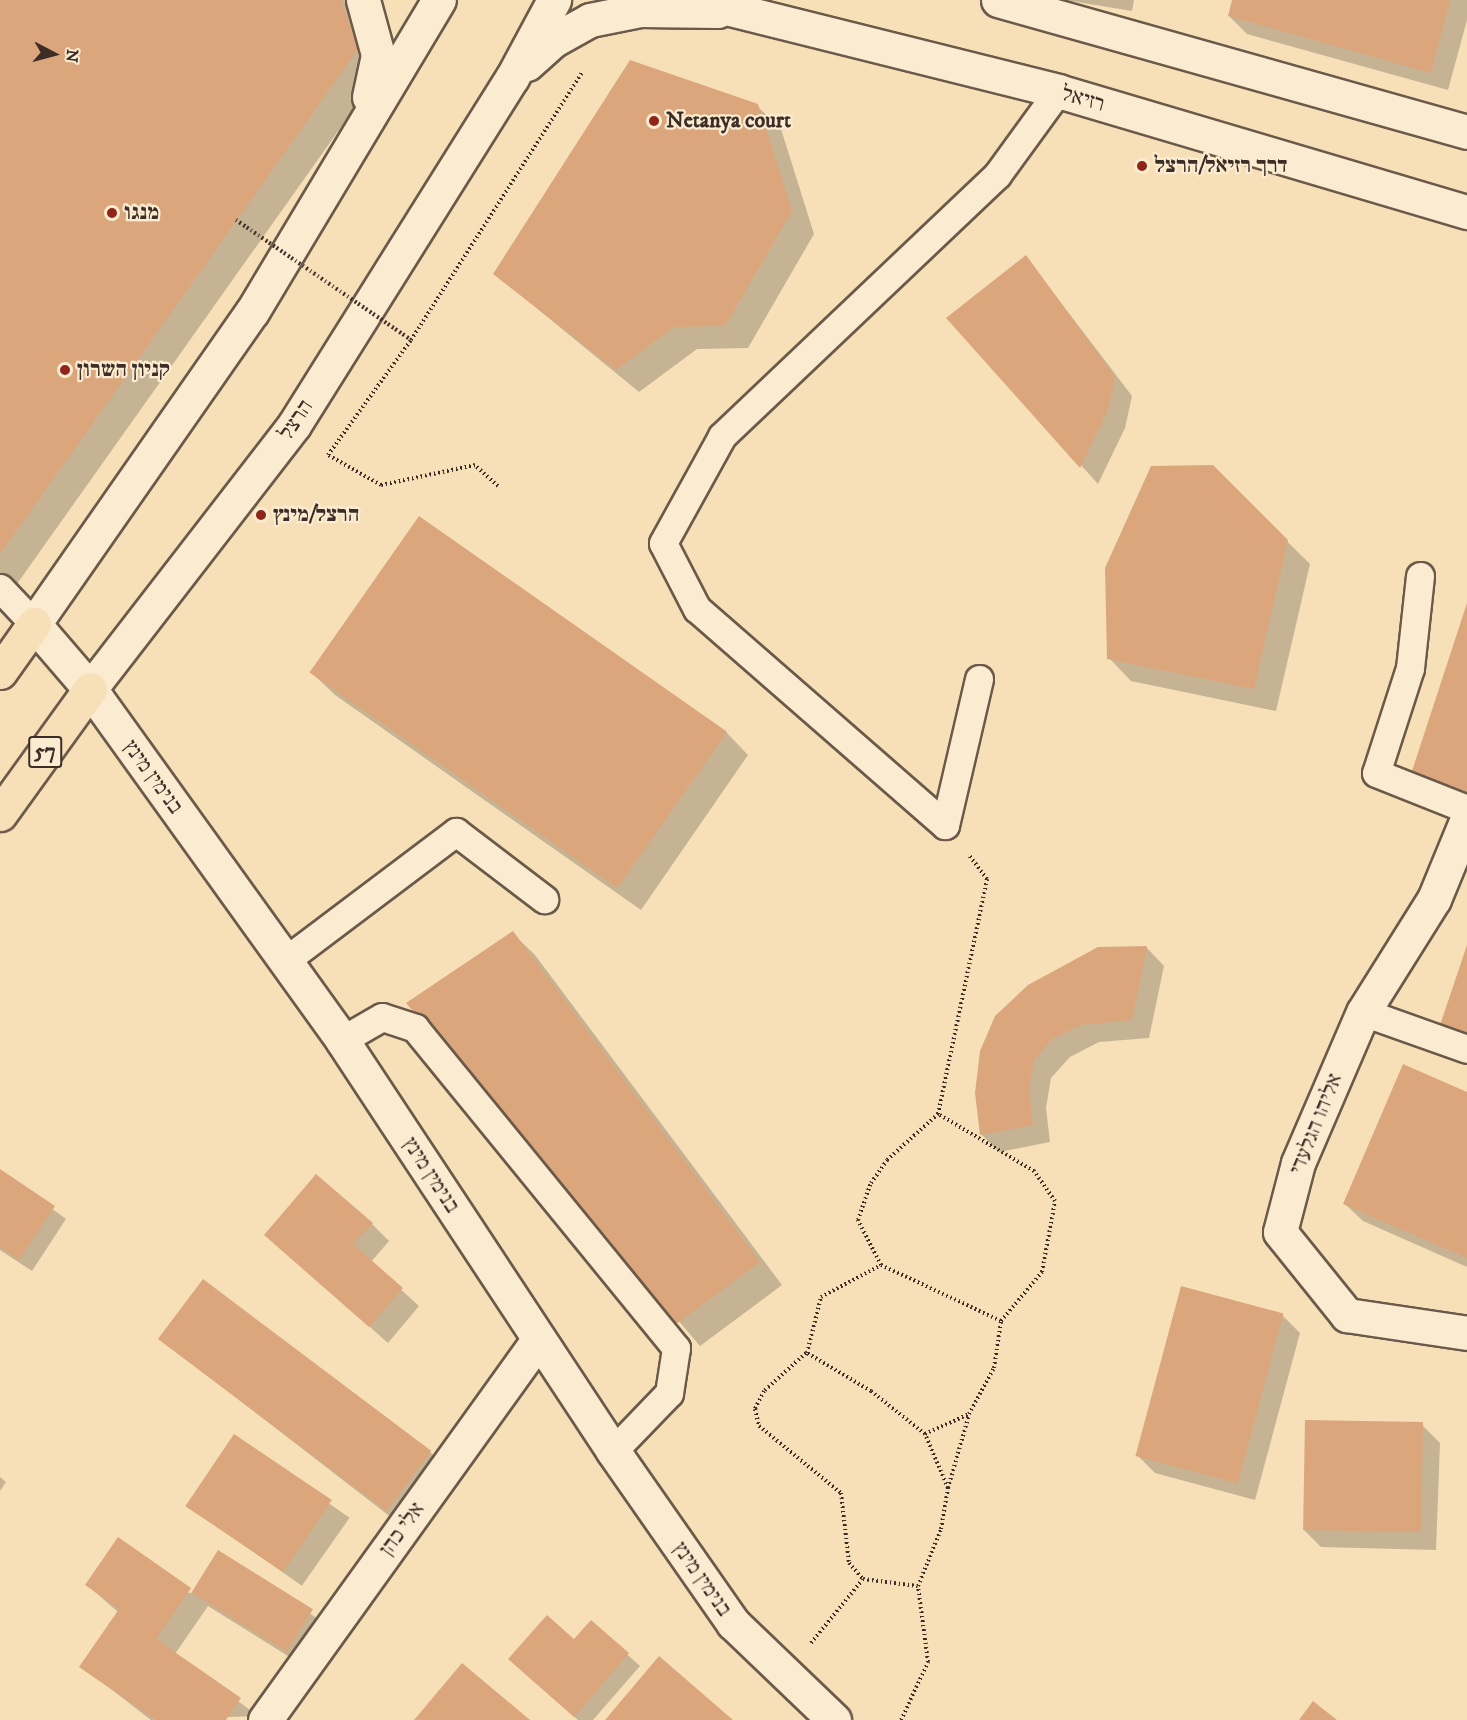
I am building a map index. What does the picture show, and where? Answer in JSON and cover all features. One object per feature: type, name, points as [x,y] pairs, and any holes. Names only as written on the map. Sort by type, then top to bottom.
[{"type":"highway","points":[[0,672],[34,624]]},
{"type":"highway","name":"הרצל","points":[[0,814],[90,689]]},
{"type":"main road","points":[[363,0],[378,55],[366,115]]},
{"type":"main road","points":[[34,624],[252,312],[366,115],[438,0]]},
{"type":"main road","name":"הרצל","points":[[90,689],[294,425],[512,78],[554,0]]},
{"type":"main road","name":"רזיאל","points":[[694,0],[1058,91],[1467,212]]},
{"type":"main road","points":[[998,0],[1467,132]]},
{"type":"main road","points":[[512,78],[562,36],[590,21],[640,10],[735,12]]},
{"type":"main road","name":"בנימין מינץ","points":[[34,624],[90,689],[342,1040],[613,1451],[733,1623],[834,1720]]},
{"type":"main road","name":"אליהו הגלעדי","points":[[1467,819],[1434,899],[1363,1012],[1298,1163],[1280,1232],[1347,1315],[1467,1333]]},
{"type":"main road","name":"אלי כהן","points":[[266,1720],[539,1339]]},
{"type":"lane","points":[[979,679],[945,825],[697,609],[663,543],[722,436],[997,175],[1058,91]]},
{"type":"lane","points":[[1420,576],[1410,668],[1376,773],[1467,809]]},
{"type":"lane","points":[[0,588],[34,624]]},
{"type":"lane","points":[[286,960],[456,832],[544,899]]},
{"type":"lane","points":[[1363,1012],[1467,1049]]},
{"type":"lane","points":[[342,1040],[382,1017],[415,1028],[676,1347],[669,1393],[613,1451]]},
{"type":"path","points":[[498,486],[475,465],[381,485],[328,455],[411,340],[584,70],[562,36]]},
{"type":"path","points":[[236,220],[411,340]]},
{"type":"path","points":[[945,825],[987,879],[938,1114],[887,1160],[871,1183],[858,1220],[881,1265],[1001,1321]]},
{"type":"path","points":[[901,1720],[928,1662],[918,1586],[941,1529],[948,1488],[969,1414],[994,1368],[1001,1321],[1042,1272],[1054,1201],[1034,1171],[938,1114]]},
{"type":"path","points":[[881,1265],[821,1297],[807,1353],[764,1391],[755,1409],[759,1425],[773,1439],[841,1492],[849,1563],[863,1579],[918,1586]]},
{"type":"path","points":[[807,1353],[871,1391],[924,1434],[948,1488]]},
{"type":"path","points":[[924,1434],[969,1414]]},
{"type":"path","points":[[816,1638],[839,1602],[863,1579]]},
{"type":"building","name":"קניון השרון","points":[[0,0],[341,0],[358,49],[0,554]]},
{"type":"building","points":[[1232,0],[1450,0],[1431,73],[1228,16]]},
{"type":"building","points":[[630,60],[758,104],[792,211],[725,326],[674,327],[616,370],[493,274]]},
{"type":"building","points":[[1026,255],[1115,377],[1108,410],[1080,468],[946,318]]},
{"type":"building","points":[[1213,465],[1288,540],[1254,689],[1107,659],[1105,568],[1151,466]]},
{"type":"building","points":[[419,516],[727,732],[617,888],[309,672]]},
{"type":"building","points":[[1467,603],[1467,792],[1411,774]]},
{"type":"building","points":[[513,931],[760,1262],[676,1324],[406,1003]]},
{"type":"building","points":[[1467,945],[1467,1041],[1438,1031]]},
{"type":"building","points":[[1147,946],[1132,1020],[1081,1025],[1052,1039],[1034,1060],[1029,1090],[1033,1125],[980,1135],[975,1093],[980,1051],[995,1016],[1028,985],[1098,947]]},
{"type":"building","points":[[1403,1064],[1467,1092],[1467,1258],[1343,1204]]},
{"type":"building","points":[[0,1169],[55,1206],[19,1260],[0,1247]]},
{"type":"building","points":[[316,1174],[373,1223],[353,1244],[403,1288],[369,1327],[264,1235]]},
{"type":"building","points":[[203,1279],[431,1451],[386,1511],[158,1339]]},
{"type":"building","points":[[1181,1286],[1283,1313],[1238,1483],[1135,1456]]},
{"type":"building","points":[[1305,1420],[1423,1422],[1421,1532],[1303,1530]]},
{"type":"building","points":[[234,1434],[332,1500],[283,1572],[185,1506]]},
{"type":"building","points":[[118,1537],[191,1588],[156,1639],[241,1698],[226,1720],[156,1720],[79,1667],[119,1609],[85,1585]]},
{"type":"building","points":[[218,1550],[313,1609],[286,1652],[192,1592]]},
{"type":"building","points":[[547,1615],[574,1639],[591,1620],[629,1653],[574,1717],[508,1659]]},
{"type":"building","points":[[659,1656],[733,1720],[605,1720]]},
{"type":"building","points":[[462,1663],[530,1720],[414,1720]]},
{"type":"building","points":[[1313,1701],[1337,1720],[1299,1720]]},
{"type":"place","name":"Netanya court","points":[[654,121]]},
{"type":"place","name":"דרך רזיאל/הרצל","points":[[1142,166]]},
{"type":"place","name":"מנגו","points":[[112,213]]},
{"type":"place","name":"קניון השרון","points":[[65,370]]},
{"type":"place","name":"הרצל/מינץ","points":[[261,515]]}]
